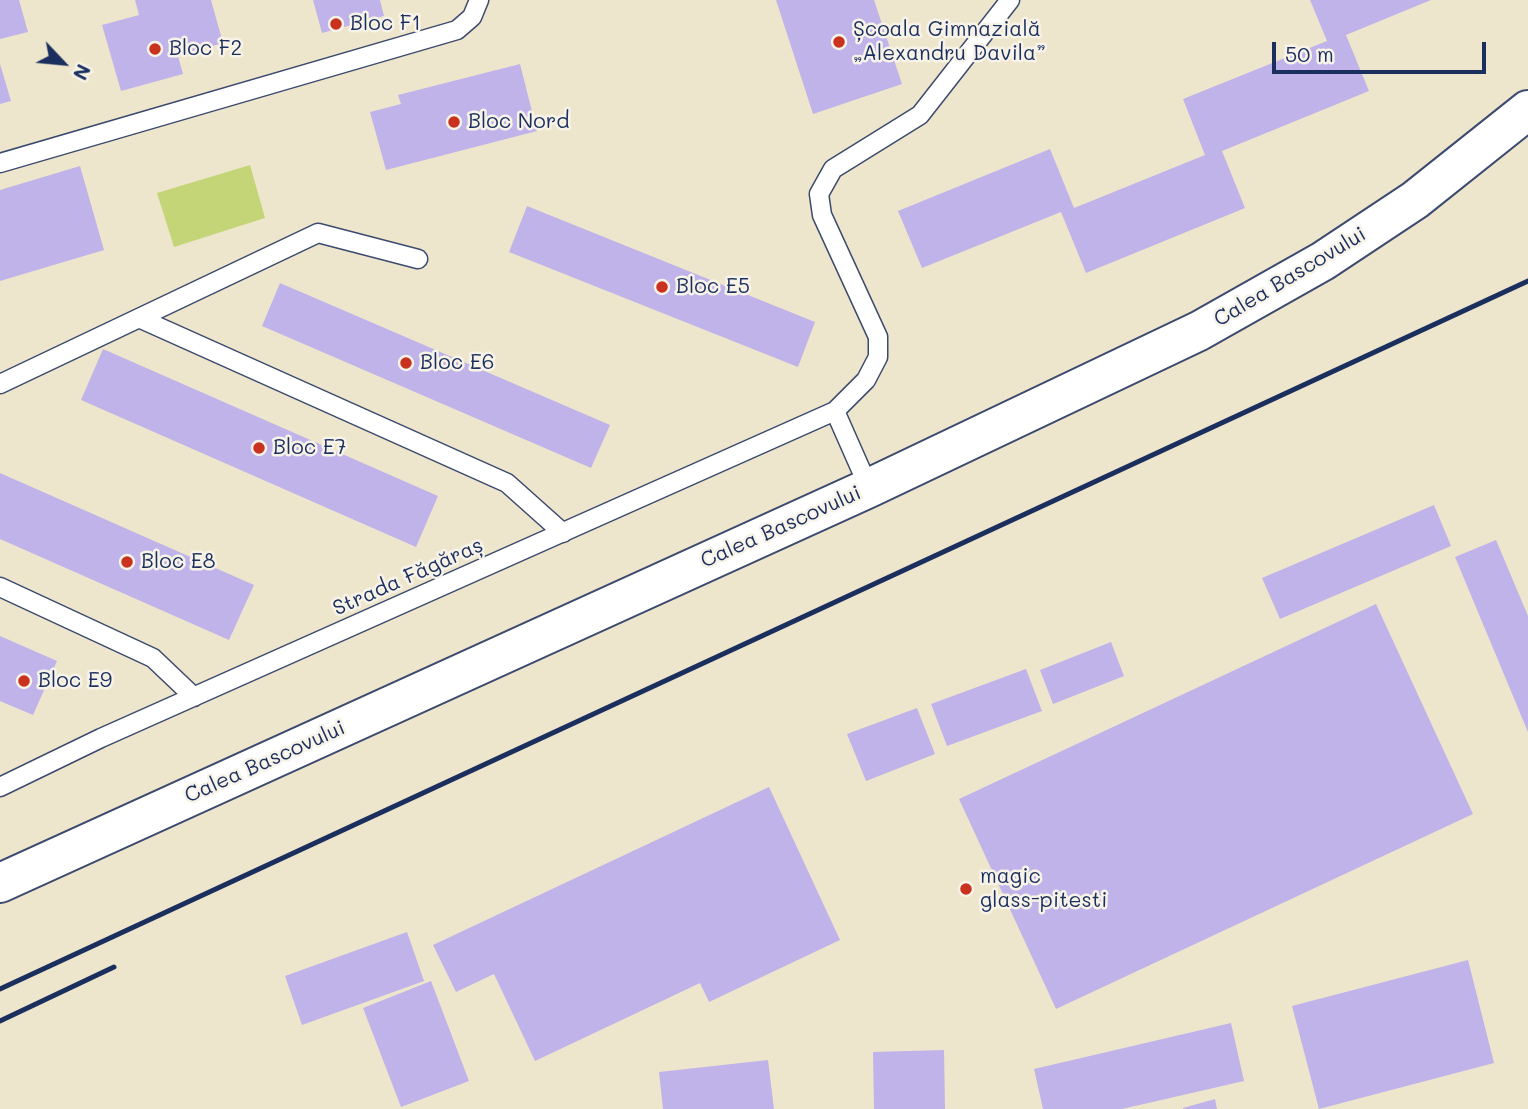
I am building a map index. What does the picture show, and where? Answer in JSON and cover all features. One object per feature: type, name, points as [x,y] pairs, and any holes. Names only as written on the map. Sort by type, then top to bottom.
[{"type":"street","name":"Calea Bascovului","points":[[0,883],[869,488],[1199,331],[1311,267],[1415,200],[1528,110]]},
{"type":"lane","points":[[0,163],[457,30],[472,17],[479,0]]},
{"type":"lane","name":"Strada Făgăraș","points":[[0,787],[194,697],[835,411],[866,380],[878,357],[878,337],[822,215],[819,194],[833,169],[920,115],[1010,0]]},
{"type":"lane","points":[[0,384],[318,233],[418,258]]},
{"type":"lane","points":[[141,319],[506,483],[563,533]]},
{"type":"lane","points":[[835,411],[869,488]]},
{"type":"lane","points":[[0,587],[153,658],[194,697]]},
{"type":"green space","points":[[250,165],[265,218],[174,247],[157,193]]},
{"type":"building","points":[[0,0],[19,0],[28,32],[0,39]]},
{"type":"building","name":"Bloc F2","points":[[135,0],[211,0],[223,43],[178,56],[183,74],[121,91],[102,25],[139,15]]},
{"type":"building","name":"Bloc F1","points":[[313,0],[380,0],[384,16],[322,33]]},
{"type":"building","name":"Școala Gimnazială „Alexandru Davila”","points":[[776,0],[874,0],[902,84],[813,114]]},
{"type":"building","points":[[1310,0],[1431,0],[1346,35],[1369,91],[1222,151],[1245,208],[1086,273],[1061,212],[922,268],[898,211],[1050,149],[1074,208],[1205,155],[1183,99],[1327,41]]},
{"type":"building","points":[[0,64],[11,101],[0,104]]},
{"type":"building","name":"Bloc Nord","points":[[520,64],[537,131],[386,170],[370,112],[401,104],[398,95]]},
{"type":"building","points":[[80,166],[104,250],[0,281],[0,190]]},
{"type":"building","name":"Bloc E5","points":[[527,206],[815,322],[798,367],[509,252]]},
{"type":"building","name":"Bloc E6","points":[[280,283],[610,425],[591,468],[262,326]]},
{"type":"building","name":"Bloc E7","points":[[103,349],[438,496],[416,547],[81,400]]},
{"type":"building","name":"Bloc E8","points":[[0,473],[254,585],[229,640],[0,539]]},
{"type":"building","points":[[1434,505],[1451,546],[1280,619],[1262,578]]},
{"type":"building","points":[[1496,540],[1528,616],[1528,732],[1455,557]]},
{"type":"building","points":[[1376,604],[1473,814],[1056,1009],[959,799]]},
{"type":"building","name":"Bloc E9","points":[[0,636],[57,661],[33,715],[0,701]]},
{"type":"building","points":[[1111,642],[1124,676],[1053,704],[1040,670]]},
{"type":"building","points":[[1026,669],[1042,711],[947,746],[931,704]]},
{"type":"building","points":[[917,708],[935,754],[866,781],[847,734]]},
{"type":"building","points":[[769,787],[840,940],[709,1002],[700,983],[535,1061],[494,974],[456,992],[433,945]]},
{"type":"building","points":[[407,932],[424,981],[302,1025],[285,976]]},
{"type":"building","points":[[1468,960],[1494,1063],[1319,1109],[1292,1006]]},
{"type":"building","points":[[431,981],[469,1081],[401,1107],[363,1008]]},
{"type":"building","points":[[1231,1023],[1244,1081],[1122,1109],[1043,1109],[1034,1069]]},
{"type":"building","points":[[944,1050],[945,1109],[874,1109],[873,1052]]},
{"type":"building","points":[[768,1060],[774,1109],[663,1109],[659,1072]]},
{"type":"building","points":[[1215,1099],[1217,1109],[1183,1109],[1183,1108]]},
{"type":"railway","points":[[0,989],[1528,281]]},
{"type":"railway","points":[[0,1021],[114,967]]},
{"type":"place","name":"Bloc F1","points":[[336,24]]},
{"type":"place","name":"Școala Gimnazială „Alexandru Davila”","points":[[839,42]]},
{"type":"place","name":"Bloc F2","points":[[155,49]]},
{"type":"place","name":"Bloc Nord","points":[[454,122]]},
{"type":"place","name":"Bloc E5","points":[[662,287]]},
{"type":"place","name":"Bloc E6","points":[[406,363]]},
{"type":"place","name":"Bloc E7","points":[[259,448]]},
{"type":"place","name":"Bloc E8","points":[[127,562]]},
{"type":"place","name":"Bloc E9","points":[[24,681]]},
{"type":"place","name":"magic glass-pitesti","points":[[966,889]]}]
